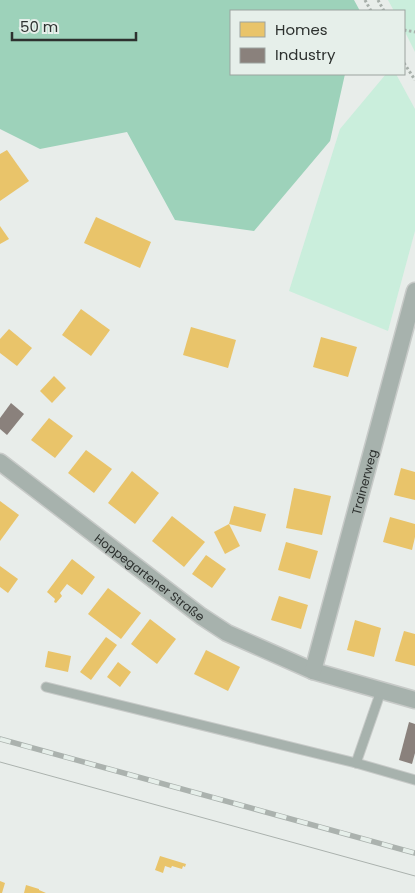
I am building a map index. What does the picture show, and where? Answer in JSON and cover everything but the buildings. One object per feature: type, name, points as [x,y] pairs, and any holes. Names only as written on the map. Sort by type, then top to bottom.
[{"type":"street","name":"Trainerweg","points":[[312,671],[415,291]]},
{"type":"street","name":"Hoppegartener Straße","points":[[0,462],[201,616],[227,633],[312,671],[415,700]]},
{"type":"lane","points":[[46,688],[356,763],[415,780]]},
{"type":"lane","points":[[356,763],[381,691]]},
{"type":"path","points":[[405,65],[415,80]]},
{"type":"green space","points":[[0,0],[354,0],[359,10],[230,10],[230,75],[345,75],[330,141],[254,231],[175,220],[127,132],[40,149],[0,129]]},
{"type":"green space","points":[[388,0],[415,0],[415,52],[405,32],[405,10],[393,10]]},
{"type":"green space","points":[[385,75],[397,75],[415,109],[415,231],[388,331],[289,291],[340,129]]},
{"type":"tram line","points":[[0,762],[415,876]]},
{"type":"railway","points":[[0,739],[415,853]]}]
